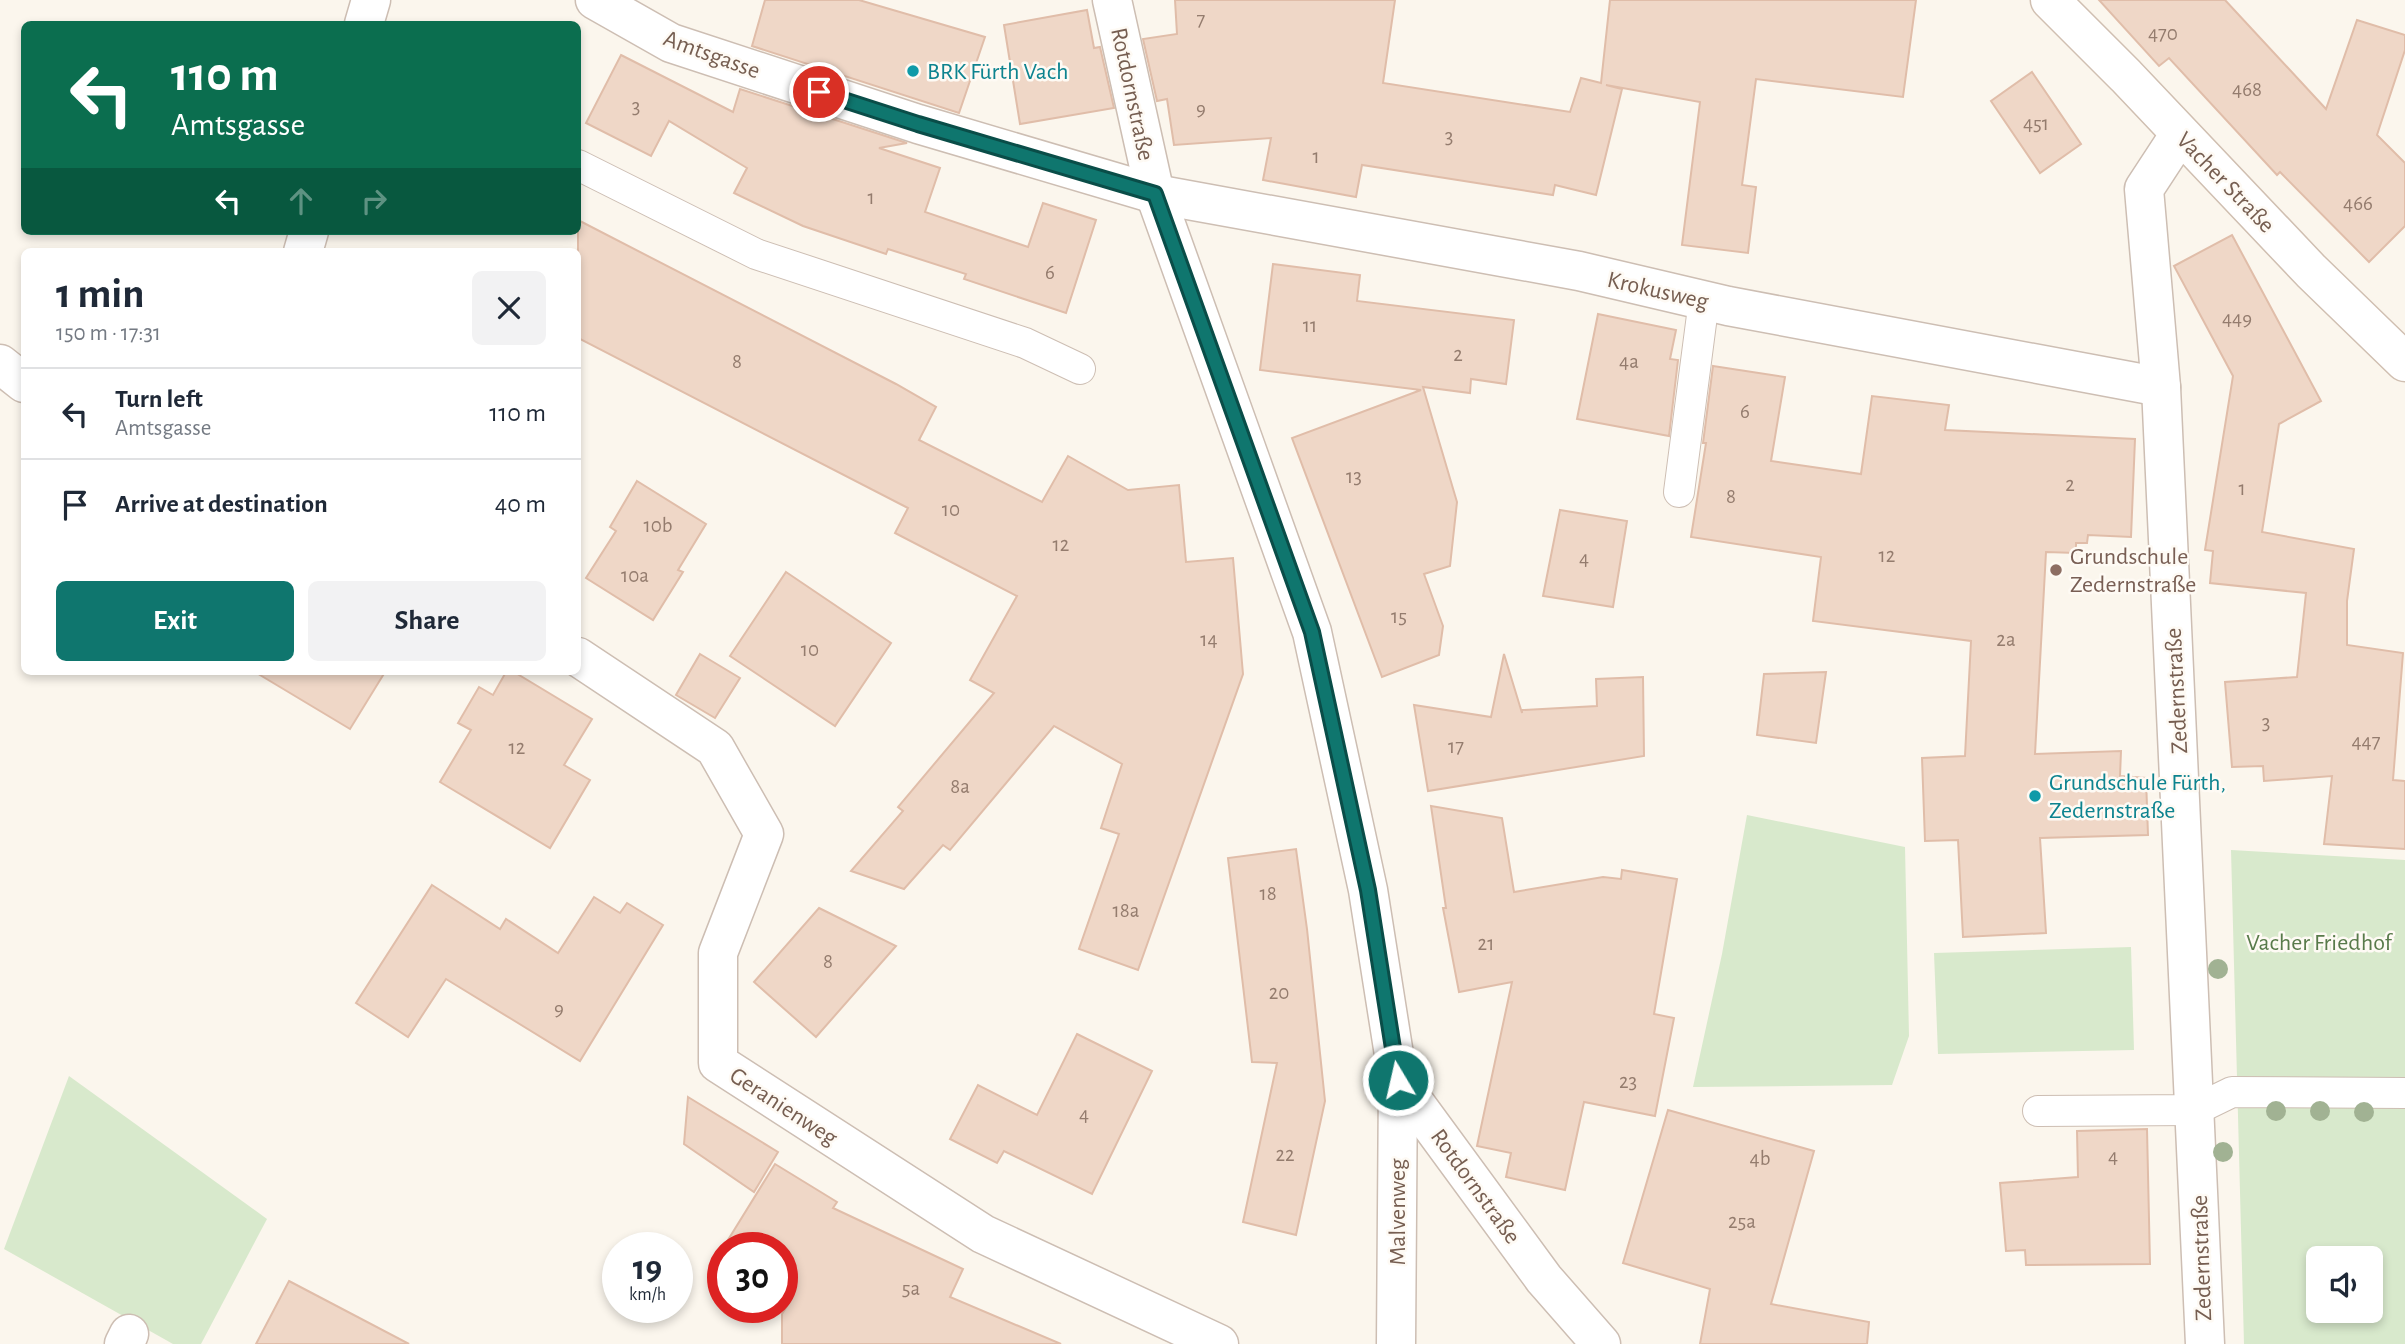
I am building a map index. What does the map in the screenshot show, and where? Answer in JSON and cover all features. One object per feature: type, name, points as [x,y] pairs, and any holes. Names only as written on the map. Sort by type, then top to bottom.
[{"type":"street","points":[[366,21],[371,0]]},
{"type":"street","name":"Amtsgasse","points":[[595,0],[671,43],[918,124],[1155,194]]},
{"type":"street","name":"Rotdornstraße","points":[[1112,0],[1155,194],[1312,632],[1368,890],[1398,1080],[1544,1279],[1601,1344]]},
{"type":"street","name":"Vacher Straße","points":[[2050,0],[2311,271],[2405,362]]},
{"type":"street","name":"Zedernstraße","points":[[2180,134],[2144,189],[2161,387],[2205,1344]]},
{"type":"street","name":"Krokusweg","points":[[1155,194],[1579,271],[1704,300],[2161,387]]},
{"type":"street","points":[[0,364],[21,381]]},
{"type":"street","name":"Geranienweg","points":[[581,659],[715,748],[764,834],[718,953],[718,1063],[983,1234],[1219,1344]]},
{"type":"street","name":"Malvenweg","points":[[1395,1344],[1398,1080]]},
{"type":"lane","points":[[581,167],[756,254],[1025,343],[1080,369]]},
{"type":"lane","points":[[1679,492],[1704,300]]},
{"type":"lane","points":[[2038,1111],[2196,1110],[2232,1092],[2405,1093]]},
{"type":"green space","points":[[1747,815],[1905,847],[1909,1036],[1892,1085],[1693,1087],[1722,954]]},
{"type":"green space","name":"Vacher Friedhof","points":[[2231,850],[2405,860],[2405,1344],[2244,1344]]},
{"type":"green space","points":[[2131,947],[2134,1050],[1938,1054],[1934,953]]},
{"type":"green space","points":[[69,1076],[267,1219],[201,1344],[173,1344],[4,1249]]},
{"type":"building","name":"BRK Fürth Vach","points":[[765,0],[859,0],[985,37],[959,113],[752,46]]},
{"type":"building","points":[[1175,0],[1395,0],[1383,83],[1570,112],[1581,78],[1601,83],[1610,0],[1916,0],[1903,97],[1756,79],[1742,185],[1756,187],[1748,253],[1682,245],[1700,102],[1606,85],[1622,89],[1596,195],[1555,185],[1553,195],[1362,165],[1356,197],[1263,180],[1271,138],[1174,145],[1167,99],[1157,101],[1143,39],[1177,34]]},
{"type":"building","points":[[2099,0],[2225,0],[2326,109],[2357,20],[2405,35],[2405,50],[2377,135],[2405,163],[2405,226],[2369,262],[2280,172],[2277,175],[2169,58],[2159,66]]},
{"type":"building","points":[[1087,10],[1094,48],[1100,47],[1114,108],[1020,124],[1004,25]]},
{"type":"building","points":[[621,55],[733,112],[740,89],[907,143],[879,148],[940,168],[925,212],[1028,247],[1043,203],[1096,220],[1066,313],[964,279],[966,274],[888,249],[886,254],[803,226],[734,193],[747,168],[669,121],[651,156],[586,123]]},
{"type":"building","points":[[2032,72],[2081,144],[2040,173],[1991,101]]},
{"type":"building","points":[[581,222],[896,384],[936,407],[919,440],[1042,502],[1068,456],[1128,490],[1179,485],[1186,562],[1233,558],[1243,674],[1138,970],[1079,949],[1119,834],[1101,828],[1122,764],[1054,726],[950,850],[943,845],[904,889],[851,871],[903,811],[898,807],[994,693],[970,680],[1017,596],[895,533],[908,508],[581,340],[581,248],[578,248]]},
{"type":"building","points":[[2232,235],[2321,401],[2279,424],[2262,532],[2354,549],[2347,601],[2347,645],[2403,653],[2393,780],[2405,781],[2405,849],[2324,844],[2332,776],[2264,781],[2263,766],[2232,767],[2225,682],[2297,677],[2306,593],[2210,583],[2213,551],[2205,550],[2233,376],[2174,266]]},
{"type":"building","points":[[1273,264],[1360,275],[1357,301],[1514,320],[1506,384],[1471,379],[1470,393],[1423,387],[1457,502],[1450,566],[1424,574],[1443,626],[1439,655],[1382,677],[1292,438],[1421,390],[1260,370]]},
{"type":"building","points":[[1598,314],[1676,330],[1670,359],[1678,360],[1669,436],[1577,419]]},
{"type":"building","points":[[1713,366],[1785,377],[1771,461],[1861,474],[1872,396],[1949,405],[1945,430],[2135,439],[2131,537],[2088,535],[2087,543],[2076,543],[2076,553],[2046,552],[2035,754],[2121,751],[2120,776],[2146,778],[2148,835],[2040,838],[2046,933],[1963,937],[1958,840],[1925,841],[1922,758],[1965,756],[1971,641],[1813,621],[1821,557],[1691,537],[1706,443],[1703,443]]},
{"type":"building","points":[[637,481],[706,524],[678,570],[683,572],[653,620],[586,578],[616,531],[610,527]]},
{"type":"building","points":[[1560,510],[1627,521],[1613,607],[1543,596]]},
{"type":"building","points":[[786,572],[891,643],[835,726],[730,656]]},
{"type":"building","points":[[700,654],[740,678],[715,718],[676,695]]},
{"type":"building","points":[[1504,654],[1522,713],[1522,710],[1597,706],[1596,679],[1643,677],[1644,756],[1428,791],[1414,705],[1491,717]]},
{"type":"building","points":[[1826,672],[1816,743],[1757,735],[1764,674]]},
{"type":"building","points":[[260,675],[383,675],[350,729]]},
{"type":"building","points":[[504,675],[519,675],[592,719],[564,765],[590,780],[550,848],[440,782],[471,730],[458,723],[479,687],[493,695]]},
{"type":"building","points":[[1431,806],[1502,818],[1514,892],[1603,877],[1621,879],[1622,870],[1677,879],[1654,1014],[1674,1018],[1655,1116],[1584,1102],[1565,1190],[1506,1177],[1511,1153],[1477,1146],[1512,982],[1459,992],[1443,908],[1446,908]]},
{"type":"building","points":[[1296,849],[1325,1101],[1296,1235],[1243,1222],[1277,1063],[1252,1062],[1228,858]]},
{"type":"building","points":[[432,885],[500,929],[506,919],[558,953],[594,897],[620,913],[627,903],[663,925],[580,1061],[446,979],[408,1037],[356,1003]]},
{"type":"building","points":[[819,908],[896,946],[816,1037],[754,982]]},
{"type":"building","points":[[1077,1034],[1152,1071],[1092,1194],[1004,1151],[997,1163],[950,1139],[978,1085],[1037,1115]]},
{"type":"building","points":[[688,1097],[778,1152],[754,1192],[684,1144]]},
{"type":"building","points":[[1668,1110],[1814,1151],[1771,1304],[1869,1322],[1867,1344],[1700,1344],[1710,1289],[1623,1263]]},
{"type":"building","points":[[2147,1129],[2150,1264],[2026,1265],[2025,1250],[2006,1251],[2000,1183],[2078,1177],[2077,1131]]},
{"type":"building","points":[[775,1164],[837,1202],[833,1208],[963,1269],[950,1297],[1061,1344],[782,1344],[782,1323],[798,1323],[798,1232],[733,1232]]},
{"type":"building","points":[[289,1281],[409,1344],[256,1344]]},
{"type":"place","name":"BRK Fürth Vach","points":[[913,71]]},
{"type":"place","name":"Grundschule Zedernstraße","points":[[2056,570]]},
{"type":"place","name":"Grundschule Fürth, Zedernstraße","points":[[2035,796]]},
{"type":"route","points":[[819,92],[1155,194],[1312,632],[1368,890],[1398,1080]]}]
